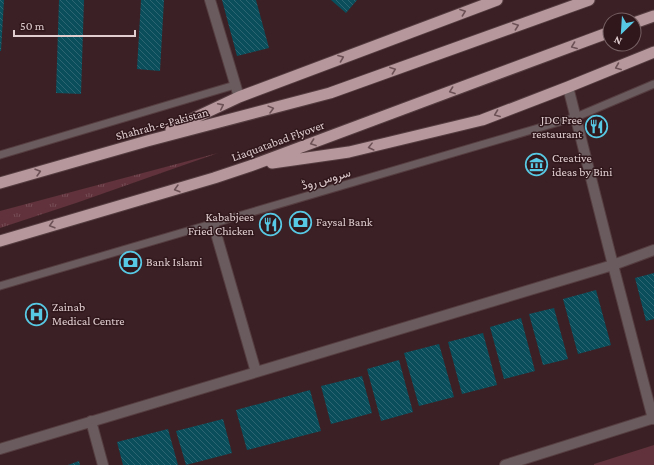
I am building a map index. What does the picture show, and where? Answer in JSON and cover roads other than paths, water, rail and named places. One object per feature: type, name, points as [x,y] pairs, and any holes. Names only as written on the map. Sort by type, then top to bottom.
[{"type":"highway","points":[[148,141],[238,97],[497,0]]},
{"type":"highway","name":"Shahrah-e-Pakistan","points":[[0,182],[330,93],[589,0]]},
{"type":"highway","points":[[642,20],[654,16]]},
{"type":"highway","name":"Liaquatabad Flyover","points":[[0,240],[214,178],[250,166],[602,35]]},
{"type":"highway","points":[[250,166],[349,152],[482,120],[654,52]]},
{"type":"street","points":[[210,0],[238,97]]},
{"type":"street","points":[[505,465],[654,419],[568,87]]},
{"type":"street","points":[[213,223],[256,372]]},
{"type":"street","points":[[0,449],[613,265],[654,250]]},
{"type":"street","points":[[91,421],[104,465]]},
{"type":"lane","name":"سروس روڈ","points":[[0,286],[576,117],[654,84]]},
{"type":"lane","points":[[0,154],[235,85]]},
{"type":"place","name":"JDC Free restaurant","points":[[597,127]]},
{"type":"place","name":"Creative ideas by Bini","points":[[537,165]]},
{"type":"place","name":"Faysal Bank","points":[[301,222]]},
{"type":"place","name":"Kababjees Fried Chicken","points":[[270,224]]},
{"type":"place","name":"Bank Islami","points":[[130,262]]},
{"type":"place","name":"Zainab Medical Centre","points":[[36,314]]}]
